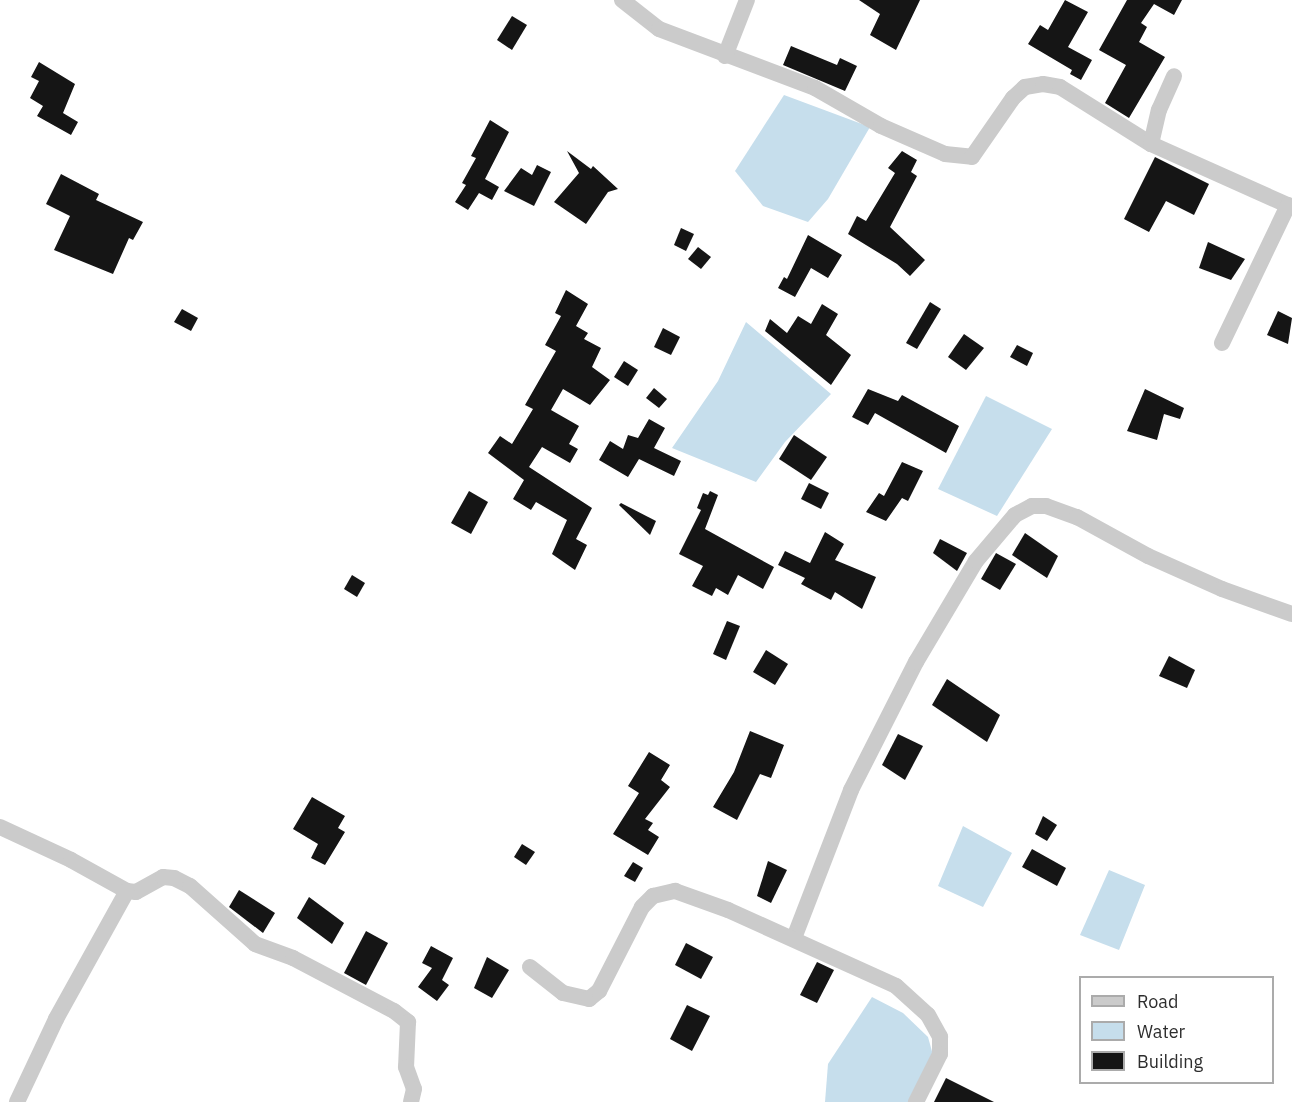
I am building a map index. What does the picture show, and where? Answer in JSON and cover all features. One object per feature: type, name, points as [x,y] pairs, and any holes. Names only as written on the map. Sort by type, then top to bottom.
[{"type":"street","points":[[622,0],[659,28],[725,56],[815,88],[881,126],[945,154],[972,158],[1013,98],[1034,84],[1059,87],[1151,144],[1290,206],[1221,343]]},
{"type":"street","points":[[725,56],[747,0]]},
{"type":"street","points":[[1151,144],[1159,110],[1174,76]]},
{"type":"street","points":[[794,938],[851,790],[916,662],[976,561],[1015,515],[1032,506],[1046,506],[1077,517],[1148,556],[1221,589],[1292,614]]},
{"type":"street","points":[[0,826],[71,860],[127,891],[136,892],[163,877],[174,878],[190,886],[255,944],[292,958],[408,1022],[406,1067],[414,1089],[411,1102]]},
{"type":"street","points":[[17,1102],[56,1019],[127,891]]},
{"type":"street","points":[[530,967],[563,993],[589,999],[599,991],[642,907],[653,896],[675,891],[794,938],[835,961],[896,986],[936,1026],[940,1054],[916,1102]]},
{"type":"water","points":[[784,95],[870,127],[828,199],[808,222],[763,206],[735,171]]},
{"type":"water","points":[[746,322],[831,394],[785,442],[756,482],[672,448],[718,381]]},
{"type":"water","points":[[986,396],[1052,429],[997,516],[938,489]]},
{"type":"water","points":[[963,826],[1012,853],[983,907],[938,886]]},
{"type":"water","points":[[1109,870],[1145,885],[1119,950],[1080,935]]},
{"type":"water","points":[[872,997],[903,1013],[928,1037],[933,1055],[911,1102],[825,1102],[828,1064]]},
{"type":"building","points":[[859,0],[920,0],[896,50],[870,35],[880,14]]},
{"type":"building","points":[[1065,0],[1088,12],[1068,47],[1092,60],[1081,80],[1070,74],[1072,70],[1028,44],[1040,25],[1048,30]]},
{"type":"building","points":[[1127,0],[1182,0],[1174,15],[1154,4],[1141,23],[1147,27],[1139,42],[1165,57],[1129,118],[1105,103],[1126,65],[1099,50]]},
{"type":"building","points":[[512,16],[527,25],[512,50],[497,40]]},
{"type":"building","points":[[791,46],[837,65],[840,58],[857,66],[845,91],[783,65]]},
{"type":"building","points":[[39,62],[75,84],[63,113],[78,122],[71,135],[37,116],[43,106],[30,98],[39,81],[31,77]]},
{"type":"building","points":[[490,120],[509,132],[485,179],[499,187],[492,200],[479,193],[468,210],[455,202],[466,185],[462,183],[476,158],[471,156]]},
{"type":"building","points":[[567,151],[591,169],[593,166],[618,189],[608,192],[586,224],[554,202],[579,173]]},
{"type":"building","points":[[902,151],[917,160],[911,172],[917,176],[890,227],[925,260],[910,276],[897,264],[848,234],[857,216],[866,221],[895,173],[888,168]]},
{"type":"building","points":[[1155,157],[1209,184],[1194,215],[1166,201],[1149,232],[1124,219]]},
{"type":"building","points":[[537,165],[551,172],[534,206],[504,191],[521,168],[532,175]]},
{"type":"building","points":[[61,174],[99,194],[96,200],[143,222],[133,240],[129,238],[113,274],[54,250],[70,216],[46,204]]},
{"type":"building","points":[[681,228],[694,234],[686,251],[674,245]]},
{"type":"building","points":[[808,235],[842,255],[828,278],[811,268],[795,297],[778,288],[784,277],[787,279]]},
{"type":"building","points":[[1208,242],[1245,259],[1231,280],[1199,268]]},
{"type":"building","points":[[698,247],[711,257],[701,269],[688,259]]},
{"type":"building","points":[[566,290],[588,304],[576,326],[588,333],[584,339],[601,348],[592,367],[610,380],[590,405],[563,389],[551,410],[579,426],[569,444],[578,449],[570,463],[542,447],[529,467],[592,508],[576,539],[587,545],[575,570],[552,554],[567,520],[536,502],[531,510],[513,499],[524,480],[488,453],[500,436],[512,444],[533,409],[525,405],[556,351],[545,345],[561,316],[555,313]]},
{"type":"building","points":[[930,302],[941,309],[917,349],[906,343]]},
{"type":"building","points":[[822,304],[838,314],[826,335],[851,355],[831,385],[765,331],[770,319],[787,333],[798,316],[811,324]]},
{"type":"building","points":[[182,309],[198,318],[191,331],[174,322]]},
{"type":"building","points":[[1278,311],[1292,318],[1288,344],[1267,335]]},
{"type":"building","points":[[663,328],[680,337],[671,355],[654,347]]},
{"type":"building","points":[[964,334],[984,348],[966,370],[948,357]]},
{"type":"building","points":[[1017,345],[1033,353],[1027,366],[1010,357]]},
{"type":"building","points":[[624,361],[638,370],[628,386],[614,377]]},
{"type":"building","points":[[654,388],[667,399],[659,408],[646,398]]},
{"type":"building","points":[[868,389],[898,401],[902,395],[959,426],[946,453],[875,413],[868,425],[852,417]]},
{"type":"building","points":[[1145,389],[1184,408],[1180,419],[1164,414],[1157,440],[1127,431]]},
{"type":"building","points":[[649,419],[665,428],[654,448],[681,461],[674,476],[639,459],[628,477],[599,460],[610,441],[623,449],[628,435],[638,438]]},
{"type":"building","points":[[794,435],[827,457],[811,480],[779,459]]},
{"type":"building","points":[[902,462],[923,471],[908,501],[902,498],[886,521],[866,512],[879,493],[884,496]]},
{"type":"building","points":[[809,483],[829,493],[821,509],[801,499]]},
{"type":"building","points":[[469,491],[488,502],[471,534],[451,523]]},
{"type":"building","points":[[710,491],[718,495],[705,529],[774,567],[763,589],[738,575],[728,595],[716,588],[712,596],[692,586],[703,566],[679,554],[701,510],[697,508],[703,493],[708,495]]},
{"type":"building","points":[[621,503],[656,521],[650,535],[619,505]]},
{"type":"building","points":[[825,532],[844,544],[835,560],[876,577],[862,609],[835,592],[831,600],[801,584],[805,578],[778,565],[785,551],[810,563]]},
{"type":"building","points":[[1025,533],[1058,556],[1047,578],[1012,555]]},
{"type":"building","points":[[940,539],[967,553],[957,571],[933,553]]},
{"type":"building","points":[[996,553],[1016,564],[1000,590],[981,579]]},
{"type":"building","points":[[352,575],[365,583],[357,597],[344,589]]},
{"type":"building","points":[[727,621],[740,626],[726,660],[713,654]]},
{"type":"building","points":[[766,650],[788,664],[775,685],[753,672]]},
{"type":"building","points":[[1169,656],[1195,670],[1187,688],[1159,676]]},
{"type":"building","points":[[947,679],[1000,715],[987,742],[932,705]]},
{"type":"building","points":[[750,731],[784,745],[771,778],[760,774],[737,820],[713,807],[734,772]]},
{"type":"building","points":[[898,734],[923,746],[905,780],[882,765]]},
{"type":"building","points":[[649,752],[670,765],[661,780],[670,787],[645,819],[653,823],[648,830],[659,837],[648,855],[613,834],[639,793],[628,786]]},
{"type":"building","points":[[312,797],[345,816],[338,828],[345,832],[325,865],[311,858],[318,844],[293,829]]},
{"type":"building","points":[[1043,816],[1057,825],[1047,841],[1035,834]]},
{"type":"building","points":[[522,844],[535,852],[526,865],[514,857]]},
{"type":"building","points":[[1032,849],[1066,868],[1057,886],[1022,867]]},
{"type":"building","points":[[768,861],[787,870],[771,903],[757,896]]},
{"type":"building","points":[[633,862],[643,868],[635,882],[624,876]]},
{"type":"building","points":[[239,890],[275,913],[263,933],[229,907]]},
{"type":"building","points":[[309,897],[344,923],[332,944],[297,918]]},
{"type":"building","points":[[366,931],[388,943],[366,985],[344,973]]},
{"type":"building","points":[[686,943],[713,957],[701,979],[675,965]]},
{"type":"building","points":[[431,946],[453,958],[442,980],[449,985],[437,1001],[418,987],[432,968],[422,963]]},
{"type":"building","points":[[487,957],[509,970],[492,998],[474,988]]},
{"type":"building","points":[[817,962],[834,970],[817,1003],[800,995]]},
{"type":"building","points":[[687,1005],[710,1016],[692,1051],[670,1039]]},
{"type":"building","points":[[946,1078],[994,1102],[934,1102]]}]
